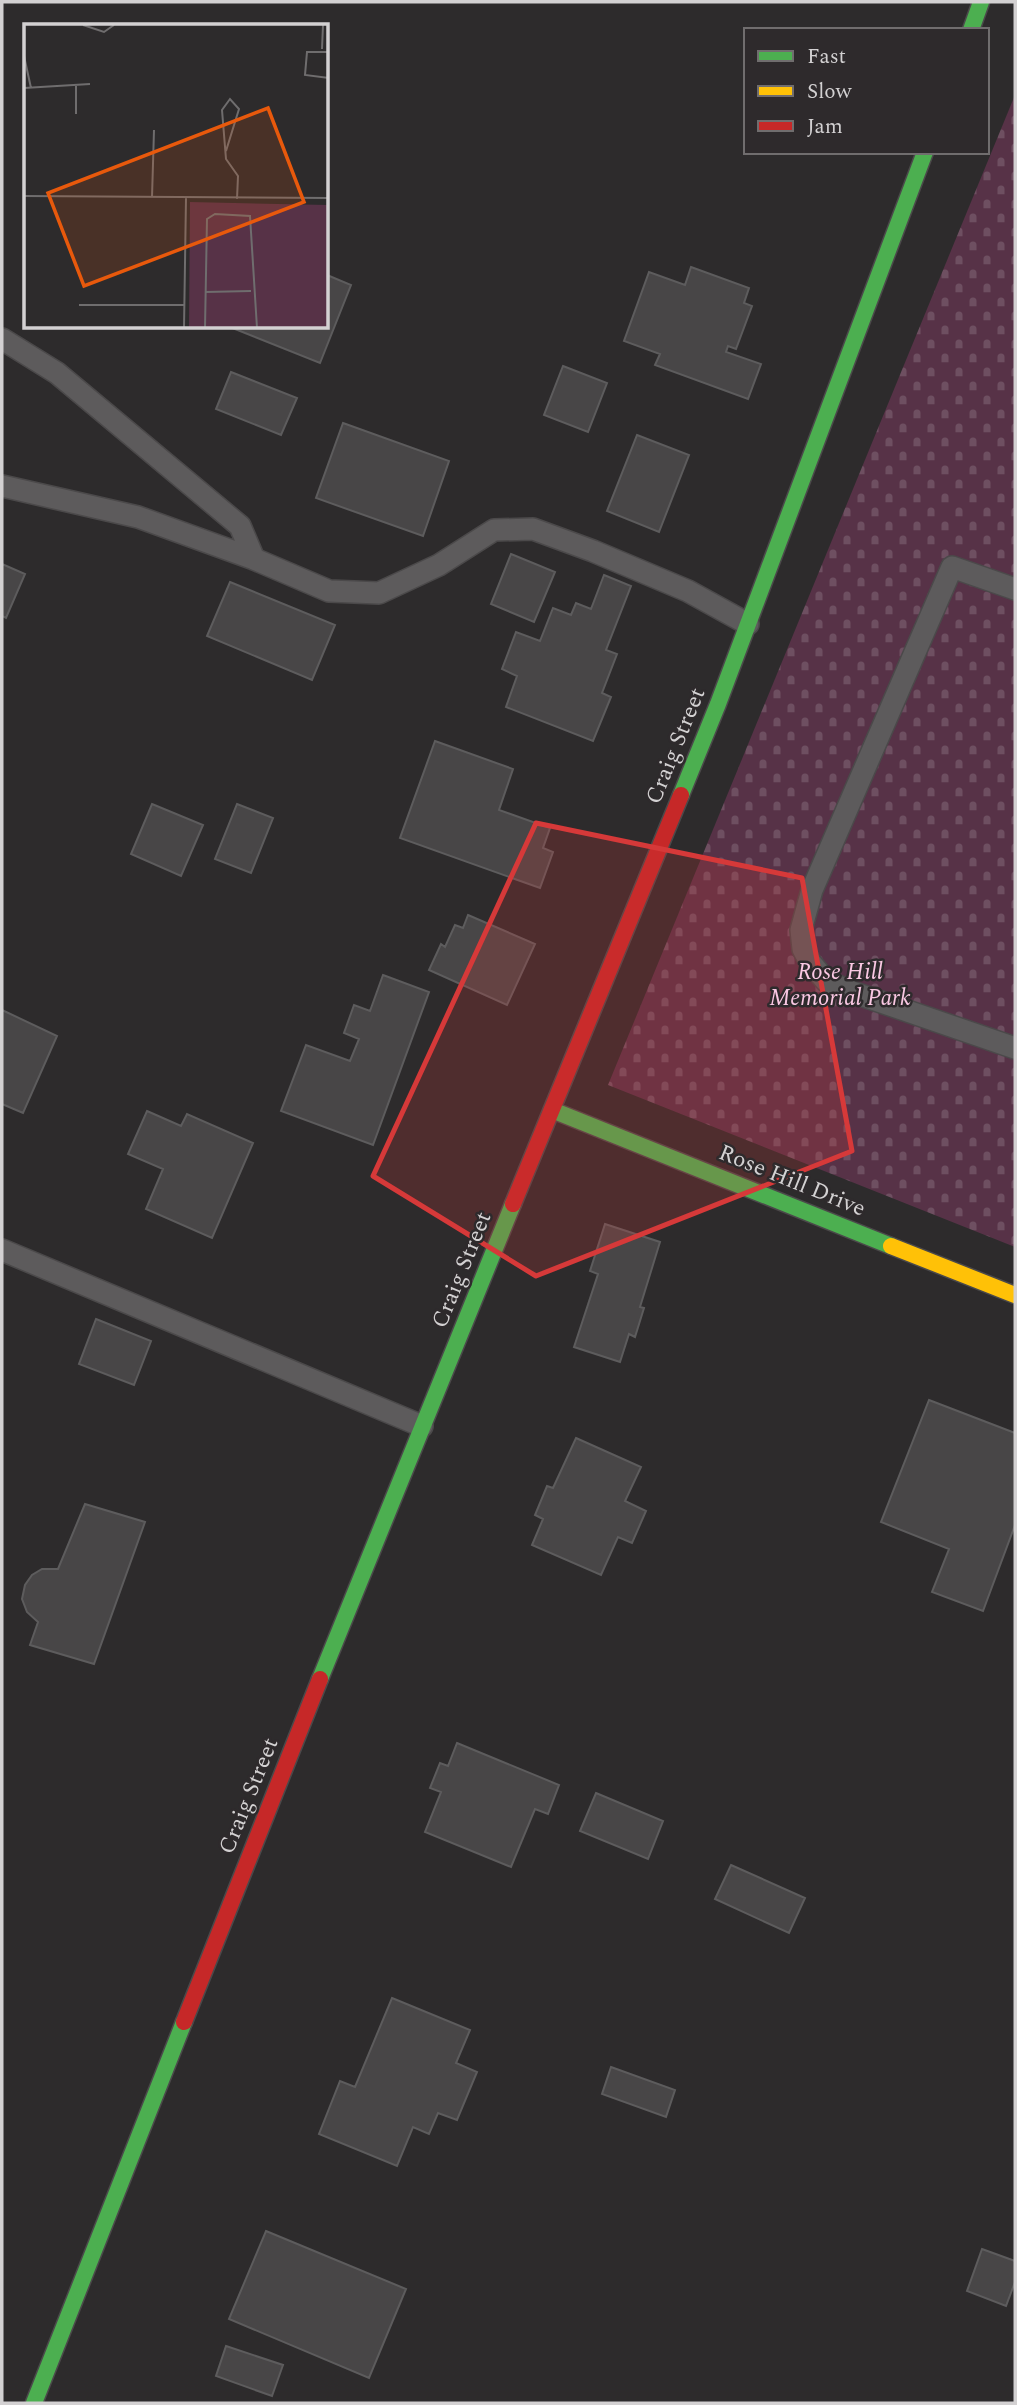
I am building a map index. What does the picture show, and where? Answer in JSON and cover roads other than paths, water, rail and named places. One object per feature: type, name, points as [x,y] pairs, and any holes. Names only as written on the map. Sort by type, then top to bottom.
[{"type":"street","points":[[972,28],[981,2]]},
{"type":"street","name":"Craig Street","points":[[34,2403],[353,1595],[713,716],[924,154]]},
{"type":"street","name":"Rose Hill Drive","points":[[552,1110],[1015,1295]]},
{"type":"lane","points":[[2,339],[57,373],[240,526],[254,559]]},
{"type":"lane","points":[[2,486],[138,517],[254,559],[329,591],[379,593],[439,565],[494,530],[533,530],[593,551],[688,591],[748,624]]},
{"type":"lane","points":[[1015,589],[952,567],[812,890],[801,930],[803,949],[810,962],[827,981],[879,1002],[1015,1048]]},
{"type":"lane","points":[[2,1250],[422,1426]]},
{"type":"park label","name":"Rose Hill Memorial Park","points":[[840,985]]}]
